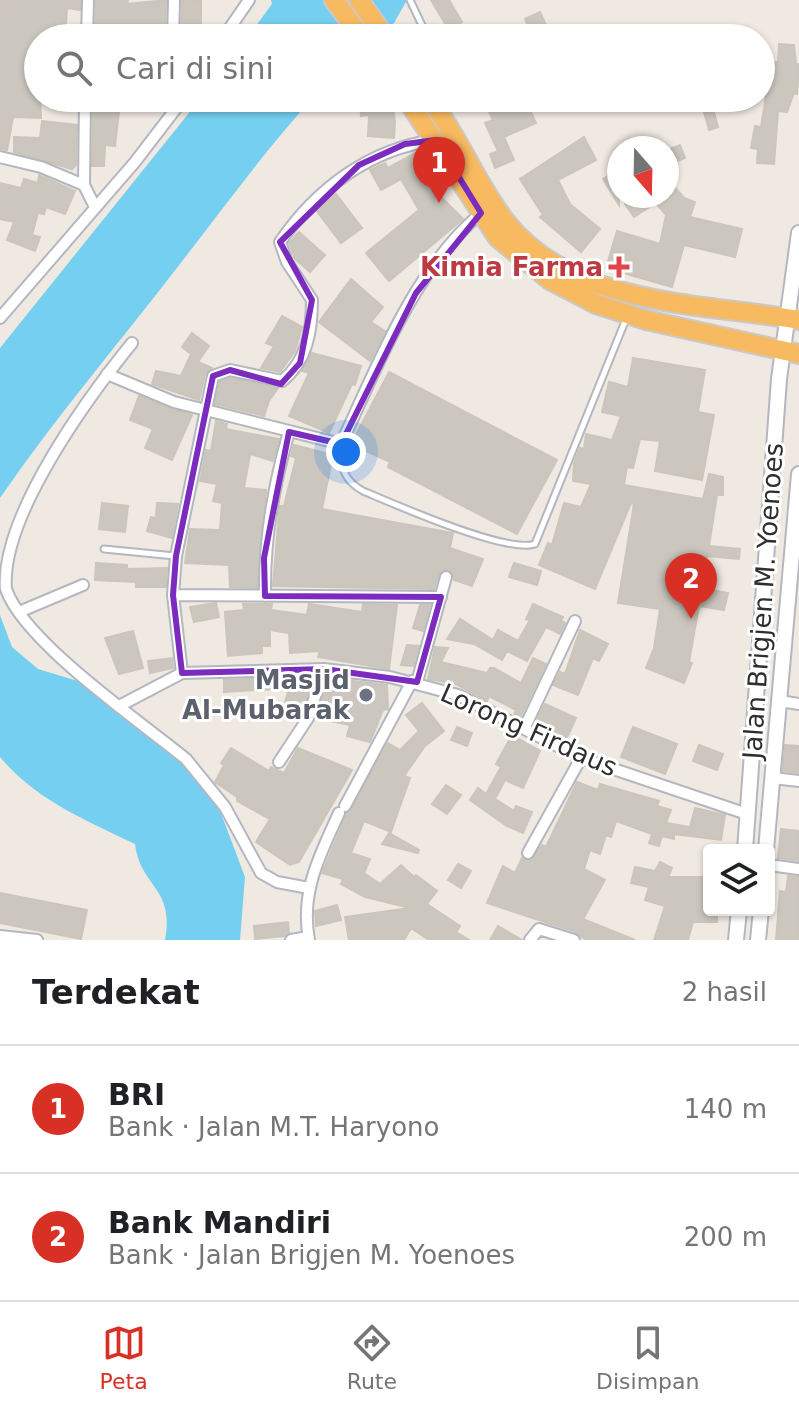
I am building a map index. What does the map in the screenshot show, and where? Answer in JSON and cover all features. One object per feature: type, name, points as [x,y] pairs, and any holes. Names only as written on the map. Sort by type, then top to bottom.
[{"type":"highway","points":[[334,0],[352,24]]},
{"type":"highway","points":[[359,0],[376,24]]},
{"type":"highway","points":[[416,112],[481,213],[514,254],[550,280],[596,304],[628,314],[790,353]]},
{"type":"highway","points":[[440,112],[506,223],[534,248],[565,268],[617,289],[651,297],[792,318]]},
{"type":"main road","name":"Jalan Brigjen M. Yoenoes","points":[[745,844],[799,233]]},
{"type":"main road","name":"Jalan Brigjen M. Yoenoes","points":[[767,844],[799,474]]},
{"type":"main road","points":[[736,940],[738,916]]},
{"type":"main road","points":[[758,940],[760,916]]},
{"type":"street","points":[[87,24],[88,0]]},
{"type":"street","points":[[173,24],[174,0]]},
{"type":"street","points":[[233,24],[249,0]]},
{"type":"street","points":[[85,112],[84,185],[95,207]]},
{"type":"street","points":[[0,318],[174,113]]},
{"type":"street","points":[[182,673],[173,595],[176,556],[204,411],[216,373],[230,370],[277,382],[287,378],[300,363],[312,320],[312,300],[281,250],[280,242],[292,225],[344,175],[374,156],[405,144],[436,140]]},
{"type":"street","points":[[0,157],[41,167],[84,185]]},
{"type":"street","points":[[107,374],[204,411],[341,444],[429,272],[462,228],[481,213]]},
{"type":"street","points":[[132,343],[78,411],[12,514],[2,564],[6,590],[19,612],[52,649],[203,777],[225,807],[261,873],[277,882],[309,888]]},
{"type":"street","points":[[265,596],[264,558],[273,494],[289,432]]},
{"type":"street","points":[[291,940],[308,938],[306,903],[312,873],[342,809],[415,682],[446,577]]},
{"type":"street","points":[[19,612],[83,585]]},
{"type":"street","points":[[173,595],[441,597]]},
{"type":"street","points":[[524,729],[575,621]]},
{"type":"street","points":[[279,762],[308,718],[324,669]]},
{"type":"street","name":"Lorong Firdaus","points":[[121,705],[182,673],[324,669],[415,682],[458,695],[581,758],[747,814]]},
{"type":"street","points":[[780,701],[799,704]]},
{"type":"street","points":[[528,853],[581,758]]},
{"type":"street","points":[[773,778],[799,781]]},
{"type":"street","points":[[775,866],[799,869]]},
{"type":"street","points":[[530,940],[534,932],[545,928],[574,940]]},
{"type":"street","points":[[0,936],[37,940]]},
{"type":"lane","points":[[410,0],[421,24]]},
{"type":"lane","points":[[341,444],[341,463],[347,481],[363,491],[472,533],[516,546],[535,544],[628,314]]},
{"type":"lane","points":[[104,549],[176,556]]},
{"type":"highlighted area","points":[[436,140],[481,213],[416,293],[341,444],[289,432],[264,558],[265,596],[441,597],[417,682],[324,669],[182,673],[173,595],[176,556],[213,376],[230,370],[281,384],[300,363],[312,300],[280,242],[359,165],[405,144]]},
{"type":"water","points":[[271,0],[407,0],[393,24],[257,24],[272,4]]},
{"type":"water","points":[[190,112],[301,112],[67,407],[0,498],[0,348]]},
{"type":"water","points":[[0,615],[12,647],[38,669],[81,682],[116,708],[183,764],[219,808],[245,877],[240,940],[165,940],[165,909],[143,870],[135,844],[45,797],[0,757]]},
{"type":"building","points":[[0,0],[80,0],[80,10],[67,8],[66,24],[24,24],[24,112],[41,112],[41,118],[13,117],[7,150],[0,149]]},
{"type":"building","points":[[96,0],[128,0],[127,4],[166,0],[165,24],[95,24]]},
{"type":"building","points":[[182,0],[201,1],[201,24],[181,24]]},
{"type":"building","points":[[431,0],[449,0],[462,22],[445,24]]},
{"type":"building","points":[[540,12],[545,24],[527,24],[525,19]]},
{"type":"building","points":[[779,44],[794,45],[796,64],[799,64],[797,94],[794,93],[787,112],[778,111],[774,164],[757,163],[758,149],[751,148],[755,126],[761,127],[763,112],[775,112],[775,62],[778,62]]},
{"type":"building","points":[[93,112],[119,112],[115,146],[105,145],[104,166],[92,166]]},
{"type":"building","points":[[361,112],[393,112],[394,138],[368,136],[369,115],[361,116]]},
{"type":"building","points":[[489,112],[531,112],[536,123],[504,137],[514,160],[495,168],[490,154],[498,151],[485,123],[493,120]]},
{"type":"building","points":[[704,112],[714,112],[718,127],[709,130]]},
{"type":"building","points":[[42,121],[77,125],[76,165],[72,169],[14,152],[14,137],[40,138]]},
{"type":"building","points":[[584,137],[596,160],[558,180],[570,204],[600,229],[581,252],[540,217],[543,215],[520,179]]},
{"type":"building","points":[[679,145],[685,158],[679,160]]},
{"type":"building","points":[[417,152],[437,187],[433,189],[463,219],[389,281],[366,253],[419,210],[401,179],[381,190],[370,170],[385,163],[388,168]]},
{"type":"building","points":[[39,175],[75,191],[65,214],[46,207],[44,214],[38,213],[32,235],[40,237],[35,251],[7,240],[14,222],[0,219],[0,183],[21,188],[24,179],[38,183]]},
{"type":"building","points":[[679,192],[695,202],[690,217],[742,229],[735,257],[684,245],[672,287],[606,268],[617,231],[660,244],[666,215],[660,208],[679,208]]},
{"type":"building","points":[[336,194],[362,228],[341,243],[316,210]]},
{"type":"building","points":[[628,208],[648,208],[634,217]]},
{"type":"building","points":[[299,232],[325,255],[310,272],[295,259],[289,243]]},
{"type":"building","points":[[351,279],[383,307],[371,322],[385,331],[370,361],[319,322]]},
{"type":"building","points":[[282,316],[302,327],[295,351],[280,372],[261,368],[274,346],[266,343]]},
{"type":"building","points":[[192,333],[209,346],[198,362],[212,368],[205,374],[199,400],[152,384],[156,371],[181,376],[191,354],[182,347]]},
{"type":"building","points":[[312,353],[361,366],[355,385],[352,384],[329,433],[289,416],[309,373],[302,371]]},
{"type":"building","points":[[633,358],[705,370],[698,412],[714,415],[702,480],[655,471],[660,441],[640,439],[633,468],[627,467],[624,485],[703,499],[709,474],[723,477],[723,495],[717,495],[709,546],[740,549],[739,559],[707,556],[702,588],[728,593],[724,610],[699,606],[689,662],[692,663],[684,683],[646,668],[654,648],[660,609],[618,603],[634,504],[631,503],[595,589],[539,565],[548,543],[552,545],[564,503],[581,507],[591,484],[573,481],[574,463],[580,448],[584,449],[586,434],[612,440],[621,416],[602,412],[609,382],[628,387]]},
{"type":"building","points":[[389,372],[557,460],[517,534],[388,467],[390,462],[351,444]]},
{"type":"building","points":[[231,378],[278,388],[264,416],[215,404],[220,382]]},
{"type":"building","points":[[139,396],[192,415],[172,460],[145,448],[153,429],[130,420]]},
{"type":"building","points":[[216,421],[227,424],[226,429],[279,439],[273,461],[250,454],[244,488],[266,490],[257,588],[230,587],[229,565],[185,563],[190,529],[220,530],[222,503],[213,501],[217,484],[200,481],[206,450],[211,451]]},
{"type":"building","points":[[294,445],[333,455],[322,509],[453,533],[450,548],[483,559],[472,586],[454,580],[452,572],[445,569],[439,574],[434,589],[273,586],[280,506],[284,506],[296,458],[291,456]]},
{"type":"building","points":[[102,503],[128,506],[125,532],[99,529]]},
{"type":"building","points":[[157,503],[178,504],[172,538],[147,531],[151,517],[156,518]]},
{"type":"building","points":[[96,563],[127,565],[127,569],[167,568],[166,587],[136,587],[136,582],[95,580]]},
{"type":"building","points":[[514,563],[541,571],[537,585],[509,577]]},
{"type":"building","points":[[216,603],[219,617],[194,622],[190,607]]},
{"type":"building","points":[[243,604],[272,604],[271,610],[307,615],[309,604],[362,612],[363,604],[397,605],[389,669],[318,657],[320,651],[290,653],[289,633],[270,630],[270,646],[262,646],[262,653],[228,656],[225,612],[244,610]]},
{"type":"building","points":[[533,604],[563,617],[561,621],[565,623],[560,634],[546,627],[527,661],[507,651],[502,660],[474,644],[447,639],[460,619],[493,640],[498,630],[518,641],[530,620],[526,619]]},
{"type":"building","points":[[420,605],[430,605],[423,631],[413,628]]},
{"type":"building","points":[[580,630],[608,644],[599,661],[593,658],[578,695],[553,685],[560,672],[565,674]]},
{"type":"building","points":[[133,631],[143,668],[119,674],[105,638]]},
{"type":"building","points":[[407,645],[419,646],[413,666],[401,665]]},
{"type":"building","points":[[435,647],[448,648],[441,662],[487,673],[494,668],[521,683],[533,658],[546,664],[520,718],[514,715],[516,710],[489,696],[487,701],[456,684],[428,679]]},
{"type":"building","points":[[172,658],[173,668],[150,673],[148,661]]},
{"type":"building","points":[[272,678],[275,689],[224,692],[224,680]]},
{"type":"building","points":[[345,680],[387,685],[388,709],[383,710],[370,742],[347,736],[350,725],[316,718],[327,686],[344,689]]},
{"type":"building","points":[[291,681],[310,687],[302,712],[284,706]]},
{"type":"building","points":[[422,703],[444,731],[425,746],[404,776],[410,778],[391,832],[364,821],[351,853],[370,859],[364,873],[380,884],[401,865],[414,877],[416,875],[437,891],[427,904],[460,926],[456,932],[469,940],[429,940],[411,928],[404,940],[349,940],[345,917],[410,908],[365,897],[341,884],[343,879],[322,873],[347,814],[388,743],[400,750],[419,731],[406,715]]},
{"type":"building","points":[[545,704],[576,718],[567,738],[535,724]]},
{"type":"building","points":[[457,727],[472,733],[467,746],[451,740]]},
{"type":"building","points":[[633,727],[677,744],[665,774],[621,757]]},
{"type":"building","points":[[512,735],[540,751],[523,788],[505,780],[495,799],[514,811],[516,806],[532,812],[523,833],[507,826],[470,800],[478,788],[486,794],[501,767],[496,764]]},
{"type":"building","points":[[699,745],[723,754],[717,770],[693,761]]},
{"type":"building","points":[[785,745],[799,746],[799,773],[783,771]]},
{"type":"building","points":[[231,748],[269,771],[271,767],[284,773],[298,748],[352,770],[299,862],[290,865],[256,842],[270,819],[237,801],[237,797],[215,782],[224,765],[221,763]]},
{"type":"building","points":[[577,782],[598,790],[600,784],[659,801],[657,806],[671,810],[666,823],[690,827],[695,808],[725,815],[721,840],[674,834],[674,839],[662,836],[659,846],[649,843],[652,834],[616,821],[611,837],[606,835],[600,854],[590,850],[584,869],[605,880],[583,919],[635,940],[586,940],[576,932],[487,903],[503,866],[515,873],[522,858],[531,860],[542,845],[546,847]]},
{"type":"building","points":[[446,785],[461,795],[447,814],[432,804]]},
{"type":"building","points":[[781,829],[799,831],[799,861],[778,858]]},
{"type":"building","points":[[389,833],[419,850],[418,853],[382,844]]},
{"type":"building","points":[[660,862],[672,868],[668,877],[703,877],[703,916],[717,916],[717,922],[693,922],[688,940],[654,940],[665,906],[645,900],[649,887],[631,883],[635,867],[655,871]]},
{"type":"building","points":[[458,864],[471,871],[461,888],[448,880]]},
{"type":"building","points":[[788,876],[799,877],[798,940],[776,940],[780,891],[786,892]]},
{"type":"building","points":[[0,893],[87,910],[81,939],[0,923]]},
{"type":"building","points":[[337,905],[341,920],[316,926],[315,911]]},
{"type":"building","points":[[288,922],[289,932],[284,936],[255,939],[254,926]]},
{"type":"building","points":[[498,926],[522,940],[490,940]]},
{"type":"place","name":"BRI","points":[[439,203]]},
{"type":"place","name":"Kimia Farma","points":[[619,267]]},
{"type":"place","name":"Bank Mandiri","points":[[691,619]]},
{"type":"place","name":"Masjid Al-Mubarak","points":[[366,695]]}]
